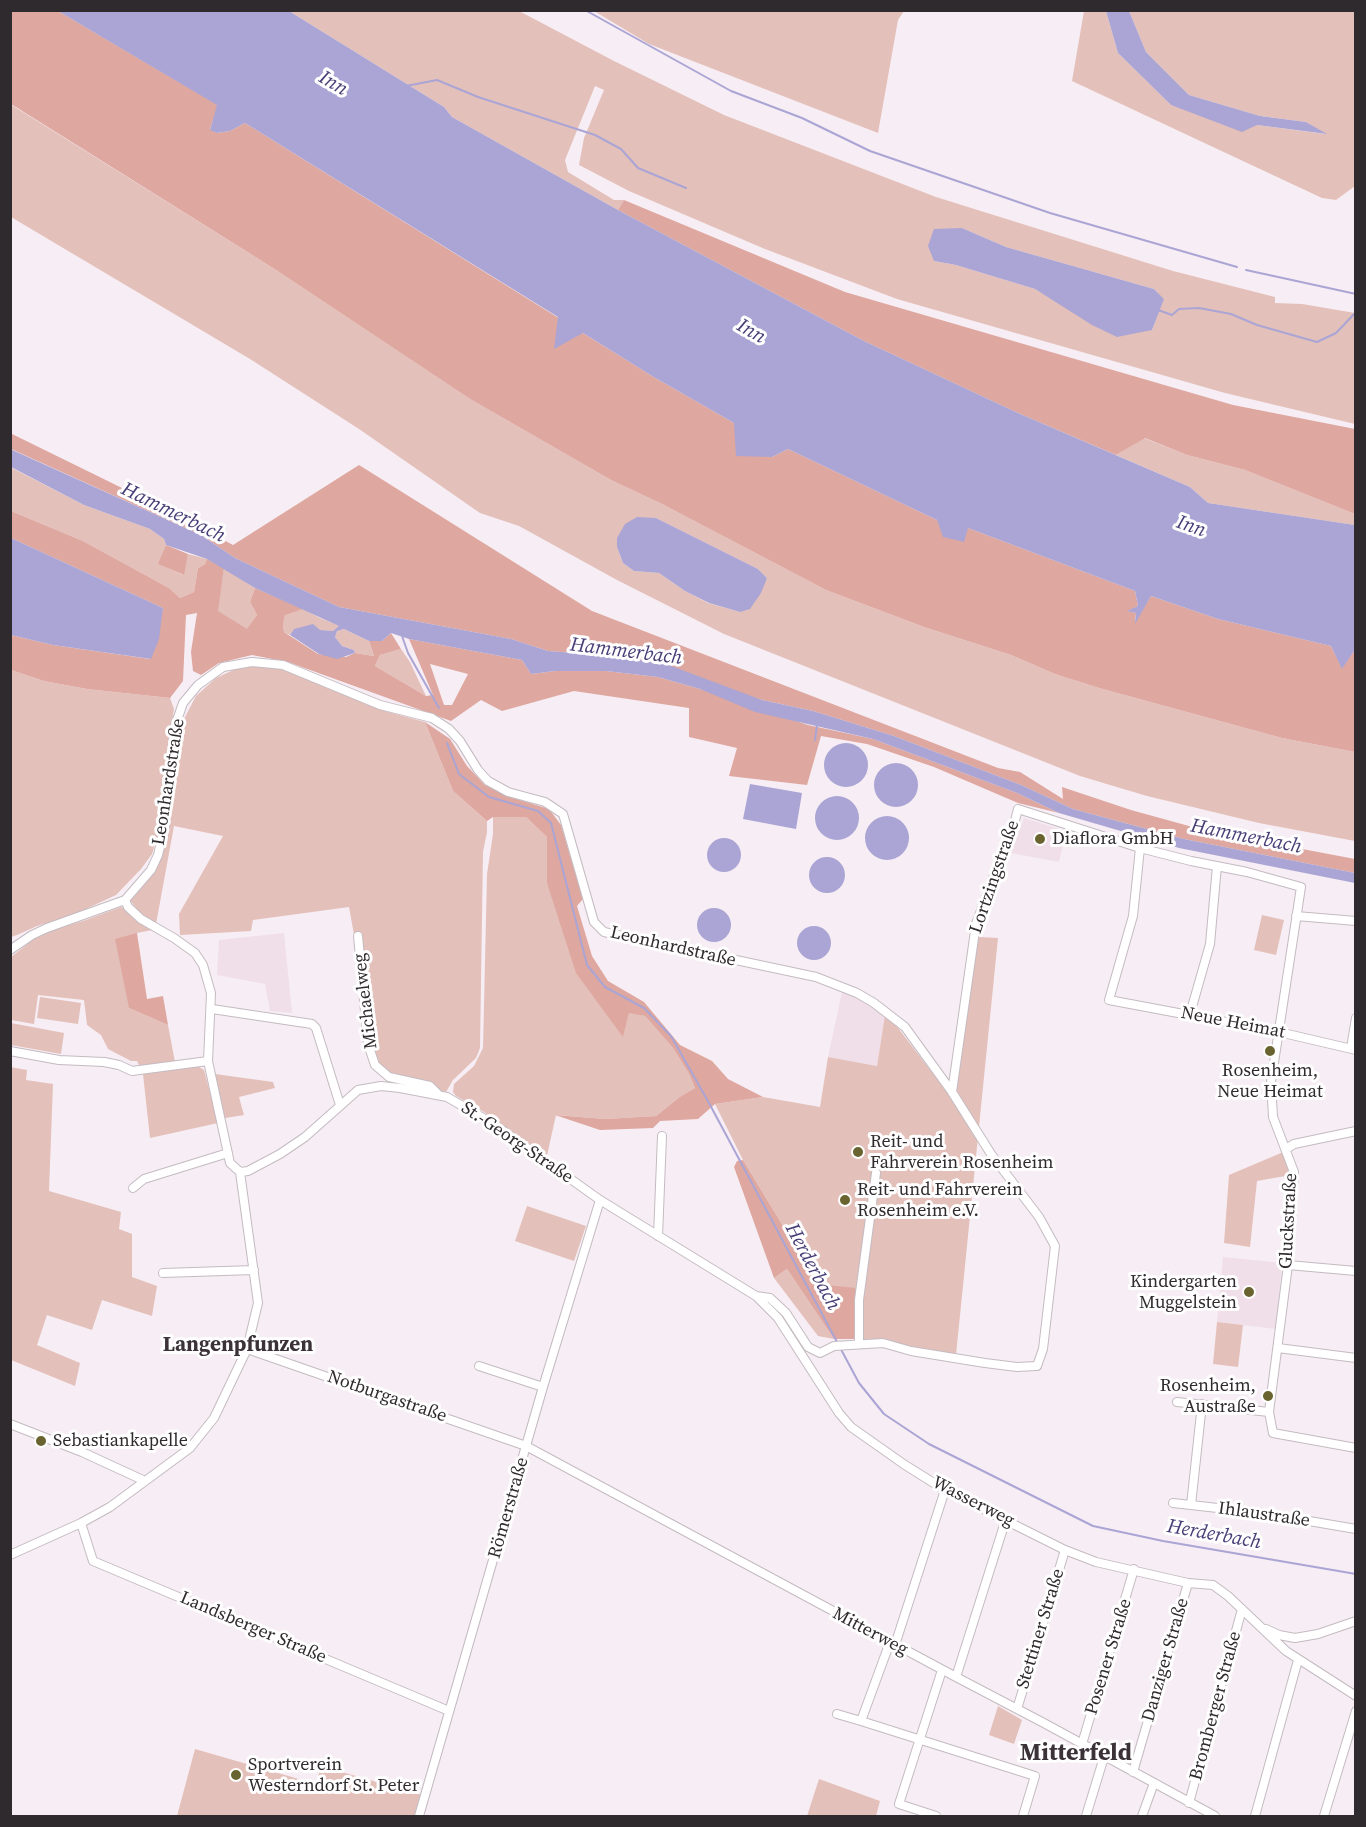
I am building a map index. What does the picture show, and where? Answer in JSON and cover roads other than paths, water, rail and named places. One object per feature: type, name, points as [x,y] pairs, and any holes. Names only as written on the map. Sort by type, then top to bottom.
[{"type":"street","name":"Leonhardstraße","points":[[10,950],[39,932],[125,900],[151,870],[158,855],[166,821],[175,726],[183,703],[198,685],[223,667],[252,662],[283,665],[380,705],[432,718],[455,735],[488,781],[508,792],[545,801],[560,811],[568,828],[594,922],[604,932],[816,977],[843,986],[874,1003],[905,1027],[952,1092],[991,1154],[1039,1217],[1055,1246],[1043,1348],[1036,1366],[1017,1367],[985,1363],[883,1344],[859,1343]]},
{"type":"street","name":"Lortzingstraße","points":[[952,1092],[976,924],[996,870],[1009,843],[1018,809],[1140,848],[1301,886]]},
{"type":"street","name":"Neue Heimat","points":[[1140,848],[1133,916],[1109,1000],[1190,1014],[1353,1049]]},
{"type":"street","points":[[1190,1014],[1210,944],[1217,866]]},
{"type":"street","name":"Gluckstraße","points":[[1269,1412],[1288,1265],[1294,1172],[1273,1117],[1271,1082],[1301,886]]},
{"type":"street","points":[[10,1555],[81,1523],[110,1507],[190,1448],[214,1418],[247,1349],[258,1303],[240,1172],[230,1163],[207,1061],[212,1009],[209,981],[204,965],[195,953],[141,919],[125,900]]},
{"type":"street","points":[[1296,916],[1356,921]]},
{"type":"street","name":"Michaelweg","points":[[358,936],[368,1044],[375,1065],[389,1077],[430,1086],[439,1096]]},
{"type":"street","points":[[212,1009],[312,1024],[316,1028],[340,1105]]},
{"type":"street","points":[[1353,1049],[1356,1018]]},
{"type":"street","points":[[10,1051],[59,1060],[104,1062],[132,1071],[207,1061]]},
{"type":"street","name":"St.-Georg-Straße","points":[[240,1172],[248,1171],[280,1154],[315,1130],[358,1090],[381,1086],[447,1097],[481,1116],[600,1200],[756,1296]]},
{"type":"street","points":[[1286,1149],[1294,1144],[1356,1131]]},
{"type":"street","points":[[658,1236],[662,1136]]},
{"type":"street","points":[[133,1188],[144,1179],[228,1153]]},
{"type":"street","points":[[756,1296],[770,1298],[786,1313],[808,1347],[820,1353],[834,1346],[859,1343],[859,1300],[876,1173]]},
{"type":"street","name":"Römerstraße","points":[[418,1816],[600,1200]]},
{"type":"street","points":[[1288,1265],[1356,1271]]},
{"type":"street","points":[[163,1273],[254,1270]]},
{"type":"street","name":"Wasserweg","points":[[756,1296],[778,1318],[838,1413],[851,1427],[945,1490],[1065,1550],[1096,1562],[1188,1583],[1213,1586],[1228,1596],[1298,1660],[1356,1696]]},
{"type":"street","points":[[1278,1348],[1356,1358]]},
{"type":"street","name":"Notburgastraße","points":[[247,1349],[526,1446]]},
{"type":"street","points":[[479,1366],[543,1387]]},
{"type":"street","points":[[1177,1401],[1269,1412],[1274,1433],[1356,1448]]},
{"type":"street","points":[[1191,1505],[1202,1404]]},
{"type":"street","points":[[10,1424],[82,1452],[145,1481]]},
{"type":"street","name":"Mitterweg","points":[[526,1446],[1215,1816]]},
{"type":"street","points":[[861,1721],[892,1643],[945,1490]]},
{"type":"street","name":"Ihlaustraße","points":[[1173,1503],[1262,1513],[1356,1528]]},
{"type":"street","points":[[956,1677],[1005,1519]]},
{"type":"street","name":"Landsberger Straße","points":[[81,1523],[93,1561],[449,1711]]},
{"type":"street","name":"Stettiner Straße","points":[[1017,1708],[1065,1550]]},
{"type":"street","name":"Posener Straße","points":[[1082,1744],[1134,1569]]},
{"type":"street","name":"Danziger Straße","points":[[1133,1772],[1188,1583]]},
{"type":"street","name":"Bromberger Straße","points":[[1189,1803],[1242,1609]]},
{"type":"street","points":[[1259,1626],[1279,1635],[1295,1638],[1318,1634],[1356,1622]]},
{"type":"street","points":[[1255,1816],[1298,1660]]},
{"type":"street","points":[[936,1816],[899,1804],[942,1670]]},
{"type":"street","points":[[1324,1816],[1356,1711]]},
{"type":"street","points":[[837,1714],[1035,1776],[1023,1816]]},
{"type":"street","points":[[1086,1816],[1104,1757]]},
{"type":"street","points":[[1142,1816],[1154,1783]]},
{"type":"water","name":"Inn","points":[[58,11],[289,11],[444,107],[452,117],[618,210],[864,341],[1018,413],[1190,487],[1208,503],[1355,525],[1355,651],[1342,669],[1331,646],[1218,619],[1151,596],[1135,624],[1136,613],[1127,611],[1138,606],[1135,591],[968,528],[964,542],[943,537],[937,520],[788,449],[772,457],[736,456],[734,423],[583,333],[554,349],[558,317],[245,123],[230,131],[217,133],[210,130],[217,105]]},
{"type":"water","points":[[1106,11],[1129,11],[1146,52],[1189,95],[1260,116],[1306,122],[1327,134],[1257,125],[1242,132],[1171,105],[1118,53]]},
{"type":"water","points":[[962,228],[1006,247],[1154,289],[1164,299],[1152,330],[1117,337],[1092,325],[1035,289],[956,265],[934,261],[928,246],[934,229]]},
{"type":"water","points":[[10,449],[201,535],[235,558],[339,607],[511,639],[548,651],[615,656],[666,664],[762,700],[813,711],[894,736],[1021,785],[1073,809],[1184,839],[1355,873],[1355,883],[1179,848],[1059,813],[1017,793],[873,739],[755,712],[700,689],[658,677],[606,671],[555,671],[531,674],[522,660],[409,639],[391,633],[382,641],[369,641],[344,629],[337,631],[335,637],[342,646],[354,650],[355,653],[337,659],[319,654],[290,635],[294,629],[313,624],[320,630],[333,631],[339,626],[255,588],[207,559],[166,545],[164,539],[150,529],[84,505],[11,467]]},
{"type":"water","points":[[637,517],[656,518],[758,569],[767,578],[761,593],[750,609],[740,612],[709,603],[685,591],[659,573],[634,571],[623,563],[617,547],[617,538],[625,524]]},
{"type":"water","points":[[11,538],[163,608],[159,639],[151,659],[53,645],[11,635]]},
{"type":"water","points":[[846,743],[855,744],[862,749],[867,756],[867,774],[862,781],[855,786],[846,787],[837,786],[830,781],[825,774],[824,765],[825,756],[830,749],[837,744]]},
{"type":"water","points":[[896,763],[905,764],[912,769],[917,776],[917,794],[912,801],[905,806],[896,807],[887,806],[880,801],[875,794],[874,785],[875,776],[880,769],[887,764]]},
{"type":"water","points":[[750,784],[802,793],[796,829],[743,819]]},
{"type":"water","points":[[837,796],[846,797],[853,802],[858,809],[858,827],[853,834],[846,839],[837,840],[828,839],[821,834],[816,827],[815,818],[816,809],[821,802],[828,797]]},
{"type":"water","points":[[887,816],[896,817],[903,822],[908,829],[908,847],[903,854],[896,859],[887,860],[878,859],[871,854],[866,847],[865,838],[866,829],[871,822],[878,817]]},
{"type":"water","points":[[724,838],[736,843],[741,855],[736,867],[724,872],[712,867],[707,855],[712,843]]},
{"type":"water","points":[[827,857],[840,862],[845,875],[840,888],[827,893],[814,888],[809,875],[814,862]]},
{"type":"water","points":[[714,908],[726,913],[731,925],[726,937],[714,942],[702,937],[697,925],[702,913]]},
{"type":"water","points":[[814,926],[826,931],[831,943],[826,955],[814,960],[802,955],[797,943],[802,931]]},
{"type":"waterway","points":[[585,10],[731,91],[802,118],[870,151],[1050,213],[1237,267]]},
{"type":"waterway","points":[[406,86],[437,80],[478,97],[595,135],[621,149],[638,168],[686,188]]},
{"type":"waterway","points":[[1246,270],[1356,294]]},
{"type":"waterway","points":[[1158,310],[1172,315],[1179,309],[1199,308],[1231,314],[1257,325],[1317,342],[1336,333],[1356,312]]},
{"type":"waterway","name":"Herderbach","points":[[402,636],[408,653],[439,708]]},
{"type":"waterway","points":[[815,740],[817,725]]},
{"type":"waterway","name":"Herderbach","points":[[447,743],[459,774],[489,797],[538,811],[551,823],[587,965],[605,987],[644,1008],[671,1036],[859,1383],[884,1414],[929,1444],[1093,1526],[1163,1541],[1356,1574]]},
{"type":"place","name":"Diaflora GmbH","points":[[1040,839]]},
{"type":"place","name":"Rosenheim, Neue Heimat","points":[[1270,1051]]},
{"type":"place","name":"Reit- und Fahrverein Rosenheim","points":[[858,1152]]},
{"type":"place","name":"Reit- und Fahrverein Rosenheim e.V.","points":[[845,1200]]},
{"type":"place","name":"Kindergarten Muggelstein","points":[[1249,1292]]},
{"type":"place","name":"Rosenheim, Austraße","points":[[1268,1396]]},
{"type":"place","name":"Sebastiankapelle","points":[[41,1441]]},
{"type":"place","name":"Sportverein Westerndorf St. Peter","points":[[236,1775]]},
{"type":"district","name":"Langenpfunzen","points":[[238,1346]]},
{"type":"district","name":"Mitterfeld","points":[[1076,1754]]},
{"type":"water label","name":"Hammerbach","points":[[173,513]]},
{"type":"water label","name":"Hammerbach","points":[[626,652]]},
{"type":"water label","name":"Hammerbach","points":[[1246,837]]}]
